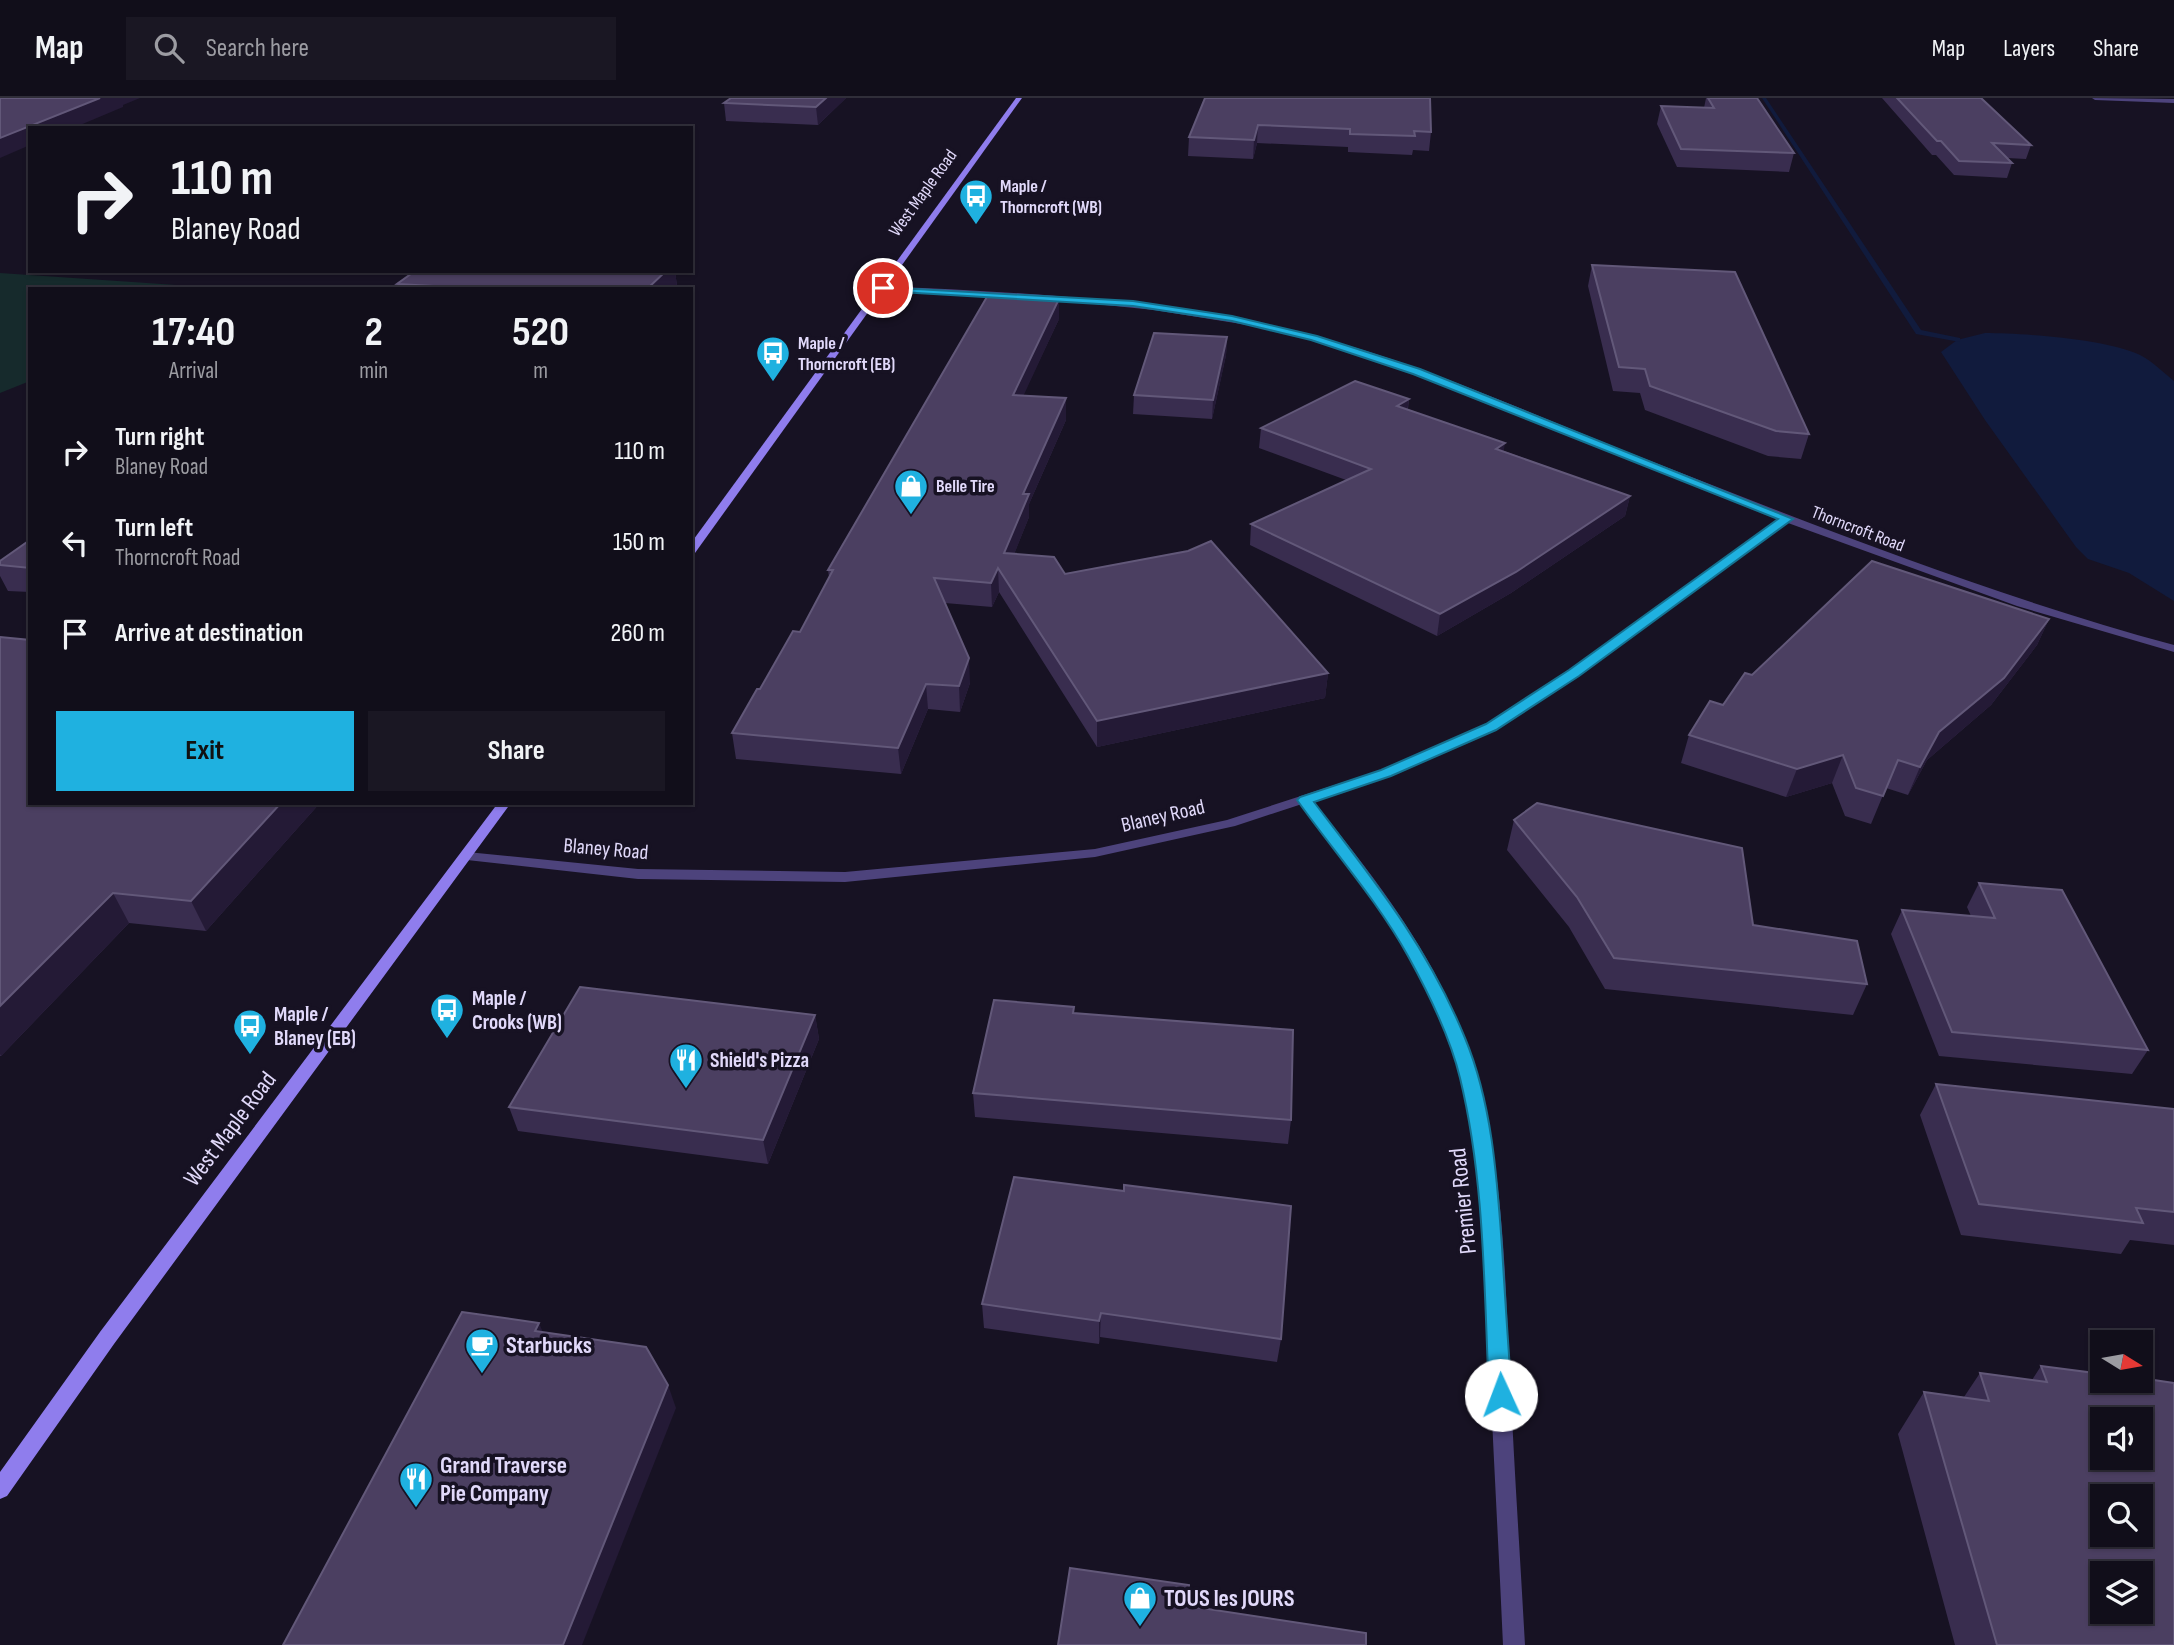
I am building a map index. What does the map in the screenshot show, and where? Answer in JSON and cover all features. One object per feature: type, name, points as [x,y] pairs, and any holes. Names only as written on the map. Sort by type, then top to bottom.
[{"type":"main road","name":"West Maple Road","points":[[693,548],[1019,98]]},
{"type":"main road","name":"West Maple Road","points":[[0,1489],[107,1338],[504,805]]},
{"type":"street","points":[[2095,98],[2174,101]]},
{"type":"street","name":"Thorncroft Road","points":[[883,288],[1133,304],[1232,319],[1314,338],[1416,372],[1787,519],[1989,594],[2102,631],[2174,649]]},
{"type":"street","name":"Blaney Road","points":[[467,856],[638,874],[845,877],[1096,853],[1230,823],[1386,773],[1491,727],[1574,673],[1787,519]]},
{"type":"street","name":"Premier Road","points":[[1305,800],[1378,895],[1418,958],[1457,1039],[1469,1076],[1480,1128],[1490,1213],[1514,1645]]},
{"type":"green space","points":[[0,273],[206,287],[28,287],[28,382],[0,393]]},
{"type":"water","points":[[1985,333],[2086,341],[2126,349],[2153,363],[2174,381],[2174,601],[2129,573],[2088,559],[2076,547],[1985,420],[1941,352],[1957,340]]},
{"type":"building","points":[[0,98],[100,98],[28,126],[0,138]]},
{"type":"building","points":[[731,98],[826,98],[816,107],[724,103]]},
{"type":"building","points":[[1205,98],[1430,98],[1431,132],[1414,131],[1415,136],[1350,134],[1350,129],[1258,125],[1254,140],[1189,137]]},
{"type":"building","points":[[1708,98],[1757,98],[1794,153],[1681,149],[1661,106],[1714,108]]},
{"type":"building","points":[[1897,98],[1981,98],[2031,145],[1992,143],[2012,163],[1959,161]]},
{"type":"building","points":[[1592,265],[1735,272],[1809,434],[1776,431],[1650,386],[1645,369],[1619,367]]},
{"type":"building","points":[[412,273],[664,273],[649,287],[453,287],[397,284]]},
{"type":"building","points":[[988,295],[1059,299],[1013,395],[1066,398],[1023,494],[1029,494],[1004,553],[1054,557],[1065,574],[1188,551],[1211,541],[1328,673],[1097,721],[998,568],[991,583],[934,578],[969,658],[959,686],[926,684],[898,748],[732,733],[793,631],[800,632],[833,570],[828,570]]},
{"type":"building","points":[[1154,333],[1227,337],[1213,400],[1134,395]]},
{"type":"building","points":[[1355,381],[1409,399],[1397,406],[1505,443],[1496,449],[1630,496],[1516,572],[1440,614],[1251,524],[1371,469],[1261,428]]},
{"type":"building","points":[[28,541],[28,568],[0,565],[0,561]]},
{"type":"building","points":[[1872,561],[2049,619],[2004,678],[1939,732],[1920,767],[1898,760],[1883,796],[1856,788],[1843,755],[1797,769],[1689,735],[1710,701],[1723,705],[1745,673],[1752,675]]},
{"type":"building","points":[[0,637],[28,640],[28,805],[279,805],[191,901],[113,893],[0,1006]]},
{"type":"building","points":[[1537,803],[1742,848],[1753,925],[1857,941],[1867,984],[1614,958],[1577,897],[1514,820]]},
{"type":"building","points":[[1979,883],[2062,890],[2148,1050],[1952,1032],[1902,910],[1995,918]]},
{"type":"building","points":[[580,987],[815,1015],[763,1140],[509,1107]]},
{"type":"building","points":[[994,1000],[1074,1007],[1073,1013],[1293,1030],[1291,1120],[973,1093]]},
{"type":"building","points":[[1936,1084],[2174,1109],[2174,1212],[2136,1208],[2143,1223],[1979,1204]]},
{"type":"building","points":[[1014,1177],[1124,1191],[1124,1185],[1291,1206],[1281,1339],[1101,1313],[1099,1321],[982,1304]]},
{"type":"building","points":[[462,1312],[539,1323],[535,1331],[646,1347],[668,1385],[563,1645],[283,1645]]},
{"type":"building","points":[[2041,1366],[2090,1372],[2090,1393],[2153,1393],[2153,1380],[2174,1383],[2174,1645],[1997,1645],[1924,1392],[1989,1401],[1980,1373],[2047,1382]]},
{"type":"building","points":[[1070,1568],[1189,1585],[1188,1606],[1366,1633],[1366,1645],[1058,1645]]},
{"type":"waterway","points":[[1764,98],[1919,332],[1957,340]]},
{"type":"place","name":"Maple / Thorncroft (WB)","points":[[976,226]]},
{"type":"place","name":"Maple / Thorncroft (EB)","points":[[773,383]]},
{"type":"place","name":"Belle Tire","points":[[911,516]]},
{"type":"place","name":"Maple / Crooks (WB)","points":[[447,1040]]},
{"type":"place","name":"Maple / Blaney (EB)","points":[[250,1056]]},
{"type":"place","name":"Shield's Pizza","points":[[686,1090]]},
{"type":"place","name":"Starbucks","points":[[482,1375]]},
{"type":"place","name":"Grand Traverse Pie Company","points":[[416,1509]]},
{"type":"place","name":"TOUS les JOURS","points":[[1140,1628]]},
{"type":"route","points":[[883,288],[1092,299],[1232,319],[1314,338],[1416,372],[1787,519],[1574,673],[1491,727],[1456,745],[1386,773],[1305,800],[1350,856],[1391,914],[1418,958],[1457,1039],[1469,1076],[1480,1128],[1488,1188],[1501,1395]]}]
